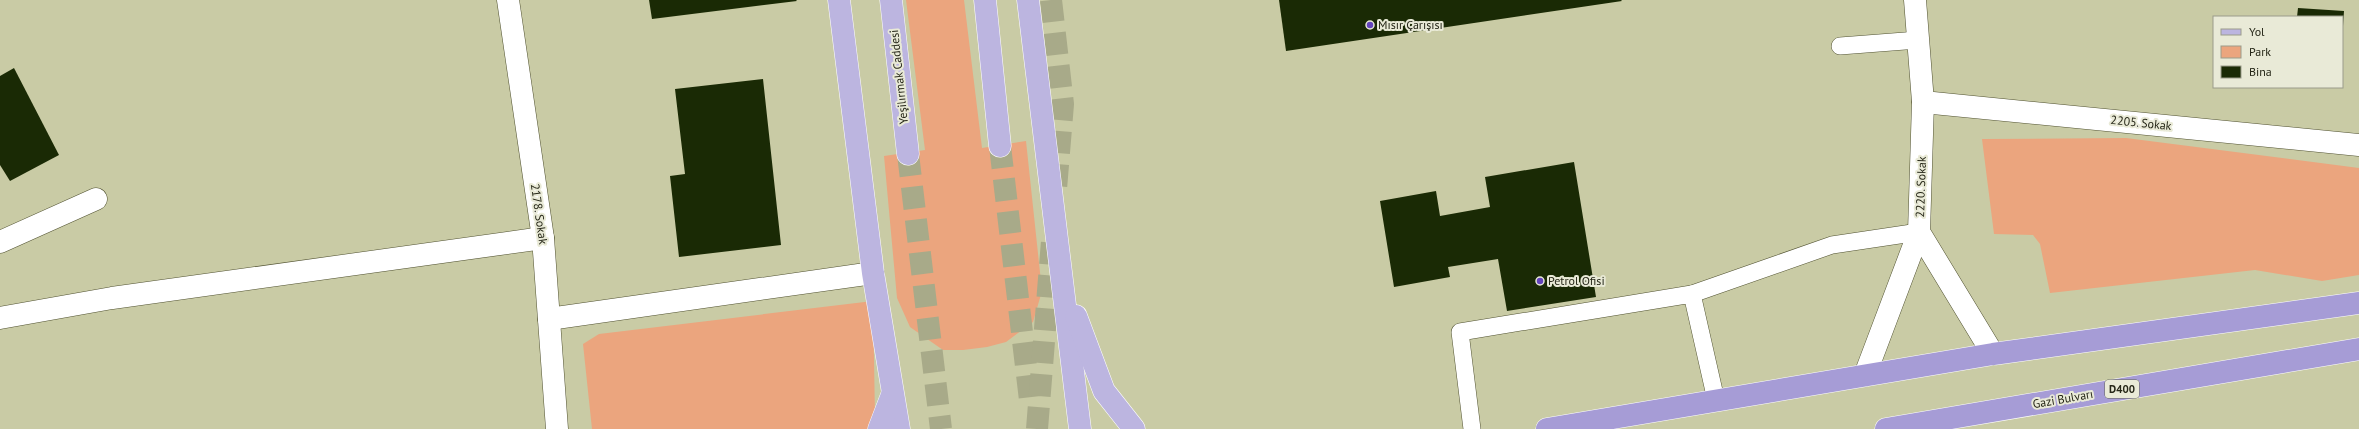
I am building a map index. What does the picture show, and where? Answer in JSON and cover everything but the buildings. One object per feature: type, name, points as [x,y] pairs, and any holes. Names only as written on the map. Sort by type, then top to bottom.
[{"type":"highway","points":[[1547,429],[1993,354],[2359,302]]},
{"type":"highway","name":"Gazi Bulvarı","points":[[1886,429],[2359,349]]},
{"type":"main road","points":[[839,0],[873,273],[898,429]]},
{"type":"main road","name":"Yeşilırmak Caddesi","points":[[890,0],[908,154]]},
{"type":"main road","points":[[985,0],[1000,146]]},
{"type":"main road","points":[[1028,0],[1080,429]]},
{"type":"main road","points":[[1062,276],[1104,391],[1134,429]]},
{"type":"main road","points":[[880,429],[893,394]]},
{"type":"street","name":"2178. Sokak","points":[[508,0],[543,238],[557,429]]},
{"type":"street","name":"2220. Sokak","points":[[1915,0],[1923,102],[1919,232],[1993,354]]},
{"type":"street","name":"2205. Sokak","points":[[1923,102],[2359,145]]},
{"type":"street","points":[[0,242],[96,199]]},
{"type":"street","points":[[1865,375],[1919,232]]},
{"type":"street","points":[[0,318],[112,298],[543,238]]},
{"type":"street","points":[[549,319],[873,273]]},
{"type":"lane","points":[[1840,46],[1918,40]]},
{"type":"lane","points":[[1472,429],[1460,332],[1692,294],[1832,245],[1919,232]]},
{"type":"lane","points":[[1692,294],[1716,400]]},
{"type":"green space","points":[[906,0],[964,0],[982,148],[1026,141],[1042,291],[1033,322],[1006,342],[987,347],[963,350],[943,350],[910,327],[897,298],[884,156],[925,150]]},
{"type":"green space","points":[[2126,138],[2359,168],[2359,275],[2322,281],[2255,270],[2050,293],[2040,244],[2033,235],[1994,234],[1982,139]]},
{"type":"green space","points":[[873,301],[875,418],[867,429],[592,429],[583,344],[599,334]]},
{"type":"tunnel","points":[[1051,0],[1063,104],[1056,189]]},
{"type":"tunnel","points":[[1000,146],[1030,400]]},
{"type":"tunnel","points":[[908,154],[941,429]]},
{"type":"tunnel","points":[[1037,429],[1052,241]]},
{"type":"place","name":"Mısır Çarışısı","points":[[1370,25]]},
{"type":"place","name":"Petrol Ofisi","points":[[1540,281]]}]
